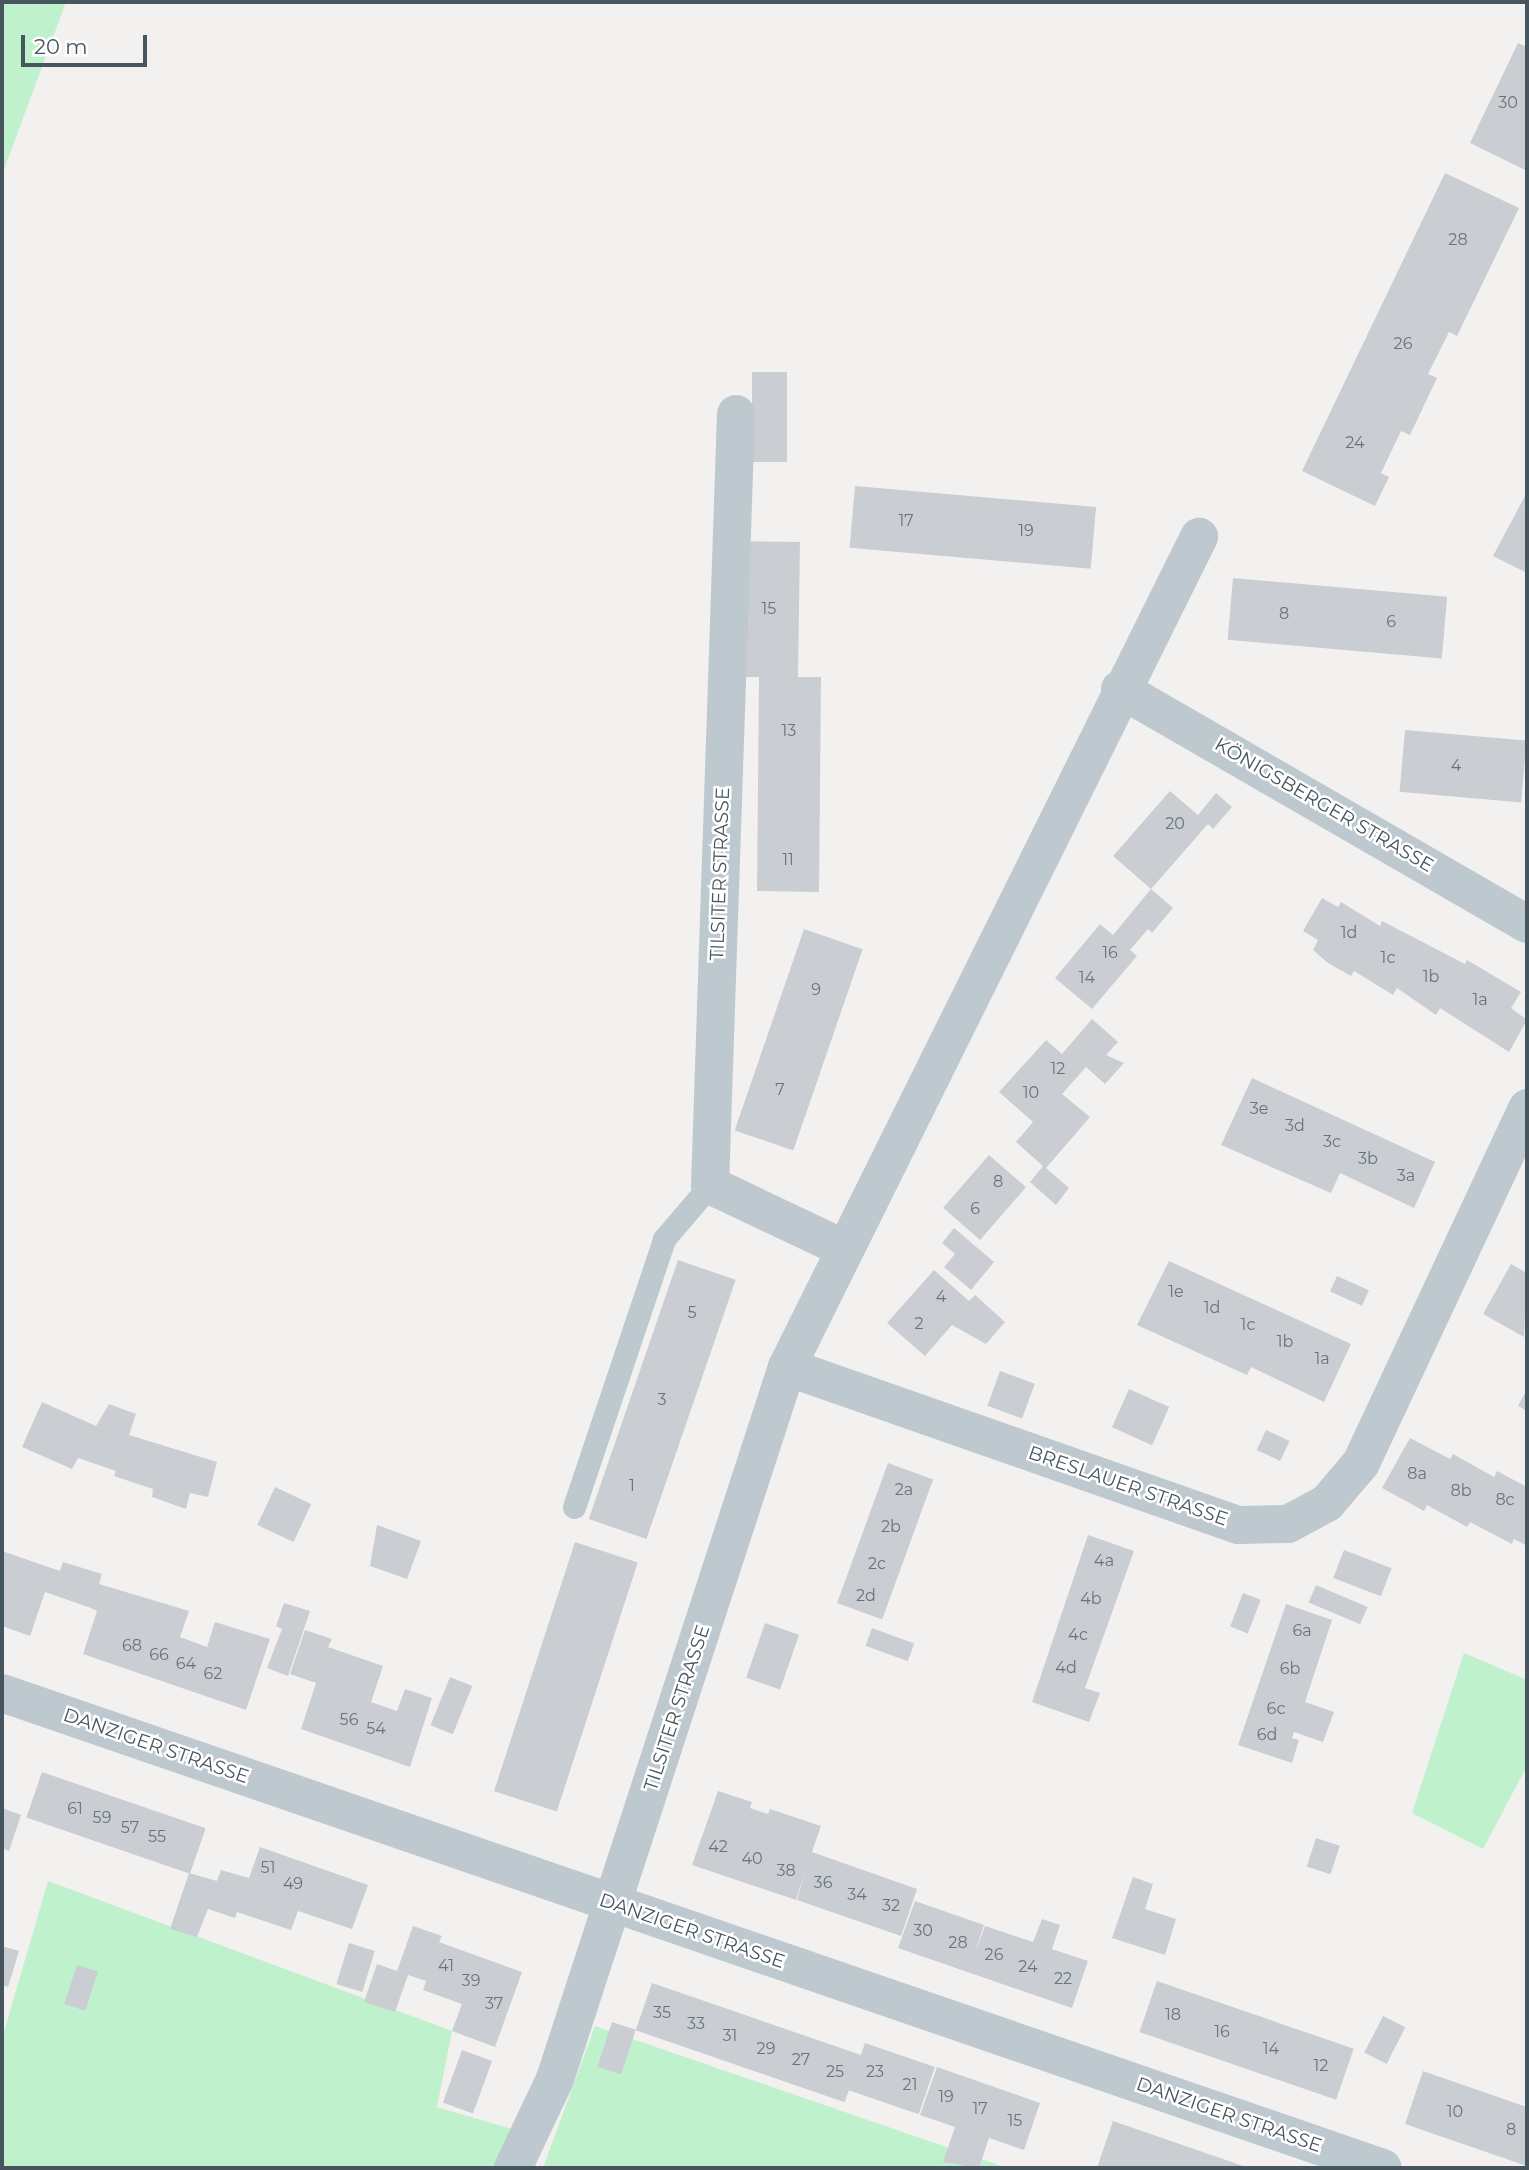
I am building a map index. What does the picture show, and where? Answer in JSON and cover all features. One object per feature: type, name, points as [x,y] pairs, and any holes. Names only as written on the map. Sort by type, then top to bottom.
[{"type":"street","name":"TILSITER STRASSE","points":[[710,1185],[736,414]]},
{"type":"street","name":"TILSITER STRASSE","points":[[513,2168],[555,2079],[787,1367],[1120,689],[1199,537]]},
{"type":"street","name":"KÖNIGSBERGER STRASSE","points":[[1120,689],[1527,924]]},
{"type":"street","name":"BRESLAUER STRASSE","points":[[787,1367],[1239,1525],[1288,1524],[1327,1503],[1361,1463],[1527,1108]]},
{"type":"street","points":[[710,1185],[845,1249]]},
{"type":"street","name":"DANZIGER STRASSE","points":[[2,1693],[1383,2168]]},
{"type":"lane","points":[[574,1507],[664,1239],[710,1185]]},
{"type":"green space","points":[[5,2],[66,2],[2,175],[2,12]]},
{"type":"green space","points":[[1464,1653],[1527,1680],[1527,1766],[1483,1849],[1412,1813]]},
{"type":"green space","points":[[48,1881],[452,2031],[437,2107],[515,2130],[494,2168],[2,2168],[2,2039]]},
{"type":"green space","points":[[595,2026],[1007,2168],[543,2168]]},
{"type":"building","points":[[1518,43],[1527,47],[1527,171],[1470,143]]},
{"type":"building","points":[[1445,173],[1519,208],[1457,336],[1449,332],[1428,374],[1437,378],[1410,435],[1401,431],[1381,473],[1389,477],[1375,506],[1302,471]]},
{"type":"building","points":[[752,372],[787,372],[787,462],[752,462]]},
{"type":"building","points":[[855,486],[1096,507],[1091,569],[850,548]]},
{"type":"building","points":[[1527,492],[1527,567],[1525,572],[1493,556]]},
{"type":"building","points":[[739,541],[800,542],[798,677],[821,677],[819,892],[757,891],[759,677],[737,677]]},
{"type":"building","points":[[1233,578],[1447,597],[1442,659],[1228,640]]},
{"type":"building","points":[[1405,730],[1527,741],[1521,802],[1400,792]]},
{"type":"building","points":[[1170,791],[1198,815],[1216,793],[1232,807],[1213,829],[1208,824],[1151,889],[1113,856]]},
{"type":"building","points":[[1151,889],[1173,908],[1152,933],[1148,929],[1130,950],[1137,956],[1092,1009],[1055,978],[1100,924],[1113,935]]},
{"type":"building","points":[[1322,898],[1338,907],[1341,902],[1380,926],[1382,921],[1465,964],[1467,960],[1521,992],[1511,1008],[1527,1020],[1509,1052],[1440,1008],[1436,1015],[1397,988],[1393,995],[1354,971],[1351,976],[1328,963],[1313,950],[1318,940],[1303,931]]},
{"type":"building","points":[[804,929],[863,949],[793,1151],[735,1130]]},
{"type":"building","points":[[1092,1019],[1118,1042],[1106,1055],[1124,1063],[1105,1084],[1086,1067],[1062,1094],[1090,1117],[1046,1168],[1069,1188],[1056,1205],[1030,1182],[1043,1166],[1016,1142],[1033,1122],[999,1092],[1046,1040],[1062,1054]]},
{"type":"building","points":[[1252,1078],[1435,1162],[1414,1208],[1340,1173],[1331,1193],[1221,1145]]},
{"type":"building","points":[[989,1155],[1026,1187],[980,1240],[943,1208]]},
{"type":"building","points":[[954,1228],[994,1262],[971,1290],[944,1267],[955,1254],[942,1243]]},
{"type":"building","points":[[678,1260],[736,1280],[646,1539],[589,1519]]},
{"type":"building","points":[[1169,1261],[1351,1344],[1324,1402],[1251,1367],[1247,1375],[1137,1325]]},
{"type":"building","points":[[1511,1264],[1527,1273],[1524,1337],[1483,1314]]},
{"type":"building","points":[[934,1270],[969,1301],[975,1295],[1005,1322],[986,1344],[952,1325],[925,1356],[887,1323]]},
{"type":"building","points":[[1337,1276],[1369,1290],[1362,1306],[1330,1292]]},
{"type":"building","points":[[1000,1371],[1035,1384],[1022,1418],[987,1406]]},
{"type":"building","points":[[1129,1389],[1169,1407],[1152,1445],[1112,1427]]},
{"type":"building","points":[[1527,1389],[1527,1411],[1518,1406]]},
{"type":"building","points":[[42,1402],[96,1426],[109,1404],[136,1414],[129,1435],[217,1462],[208,1497],[190,1493],[186,1509],[152,1497],[153,1489],[114,1476],[116,1471],[78,1458],[72,1469],[22,1447]]},
{"type":"building","points":[[1266,1430],[1290,1441],[1280,1461],[1257,1450]]},
{"type":"building","points":[[1410,1438],[1450,1459],[1453,1454],[1494,1477],[1497,1471],[1527,1487],[1527,1546],[1514,1539],[1512,1544],[1470,1522],[1467,1527],[1427,1505],[1424,1511],[1382,1488]]},
{"type":"building","points":[[888,1463],[933,1479],[882,1619],[837,1603]]},
{"type":"building","points":[[275,1487],[311,1504],[294,1542],[257,1525]]},
{"type":"building","points":[[377,1525],[421,1541],[407,1579],[370,1566]]},
{"type":"building","points":[[1088,1535],[1134,1551],[1085,1688],[1100,1693],[1089,1722],[1032,1702]]},
{"type":"building","points":[[575,1542],[638,1562],[557,1812],[494,1791]]},
{"type":"building","points":[[1344,1550],[1392,1568],[1381,1596],[1333,1578]]},
{"type":"building","points":[[2,1551],[60,1571],[63,1562],[102,1574],[99,1584],[189,1611],[180,1637],[207,1647],[215,1622],[270,1639],[246,1710],[83,1654],[97,1611],[45,1592],[30,1636],[2,1626]]},
{"type":"building","points":[[1316,1585],[1368,1607],[1360,1624],[1309,1602]]},
{"type":"building","points":[[1243,1593],[1261,1600],[1248,1633],[1230,1627]]},
{"type":"building","points":[[284,1603],[310,1611],[288,1676],[267,1668],[282,1629],[276,1626]]},
{"type":"building","points":[[1286,1604],[1332,1620],[1305,1702],[1334,1712],[1323,1742],[1294,1732],[1292,1738],[1299,1740],[1292,1763],[1238,1745]]},
{"type":"building","points":[[765,1623],[799,1635],[780,1690],[746,1678]]},
{"type":"building","points":[[872,1628],[914,1643],[908,1661],[866,1646]]},
{"type":"building","points":[[305,1630],[332,1639],[328,1647],[383,1666],[371,1702],[397,1711],[405,1689],[432,1698],[410,1767],[301,1729],[316,1683],[290,1674]]},
{"type":"building","points":[[450,1677],[472,1686],[453,1734],[431,1725]]},
{"type":"building","points":[[42,1772],[206,1828],[190,1874],[26,1817]]},
{"type":"building","points":[[718,1791],[752,1802],[750,1808],[768,1814],[770,1809],[821,1826],[812,1852],[917,1889],[901,1936],[797,1900],[806,1869],[796,1900],[692,1865]]},
{"type":"building","points":[[2,1808],[21,1815],[9,1851],[2,1848]]},
{"type":"building","points":[[1316,1838],[1340,1846],[1331,1874],[1307,1867]]},
{"type":"building","points":[[260,1847],[368,1885],[352,1929],[298,1911],[291,1930],[237,1912],[235,1918],[208,1909],[197,1937],[170,1929],[189,1873],[217,1881],[221,1870],[249,1878]]},
{"type":"building","points":[[1133,1877],[1153,1884],[1145,1909],[1176,1919],[1165,1955],[1112,1938]]},
{"type":"building","points":[[915,1901],[984,1925],[974,1956],[985,1926],[1033,1942],[1042,1919],[1060,1925],[1052,1949],[1088,1961],[1072,2008],[898,1948]]},
{"type":"building","points":[[413,1926],[442,1936],[439,1942],[522,1972],[495,2047],[452,2031],[462,2004],[423,1990],[426,1981],[408,1975],[395,2012],[364,2002],[377,1964],[397,1971]]},
{"type":"building","points":[[349,1943],[375,1951],[362,1992],[336,1984]]},
{"type":"building","points":[[2,1946],[19,1951],[8,1987],[2,1985]]},
{"type":"building","points":[[77,1965],[98,1972],[85,2011],[64,2004]]},
{"type":"building","points":[[1157,1981],[1354,2049],[1336,2100],[1139,2032]]},
{"type":"building","points":[[652,1983],[861,2055],[845,2102],[636,2030]]},
{"type":"building","points":[[1383,2016],[1405,2027],[1387,2064],[1364,2053]]},
{"type":"building","points":[[612,2022],[636,2030],[621,2074],[597,2067]]},
{"type":"building","points":[[865,2043],[935,2067],[919,2114],[849,2090]]},
{"type":"building","points":[[462,2050],[492,2061],[473,2114],[443,2103]]},
{"type":"building","points":[[937,2067],[1040,2103],[1024,2150],[989,2138],[979,2168],[943,2162],[955,2127],[920,2115]]},
{"type":"building","points":[[1423,2071],[1527,2107],[1527,2166],[1405,2124]]},
{"type":"building","points":[[1113,2121],[1249,2168],[1097,2168]]}]
